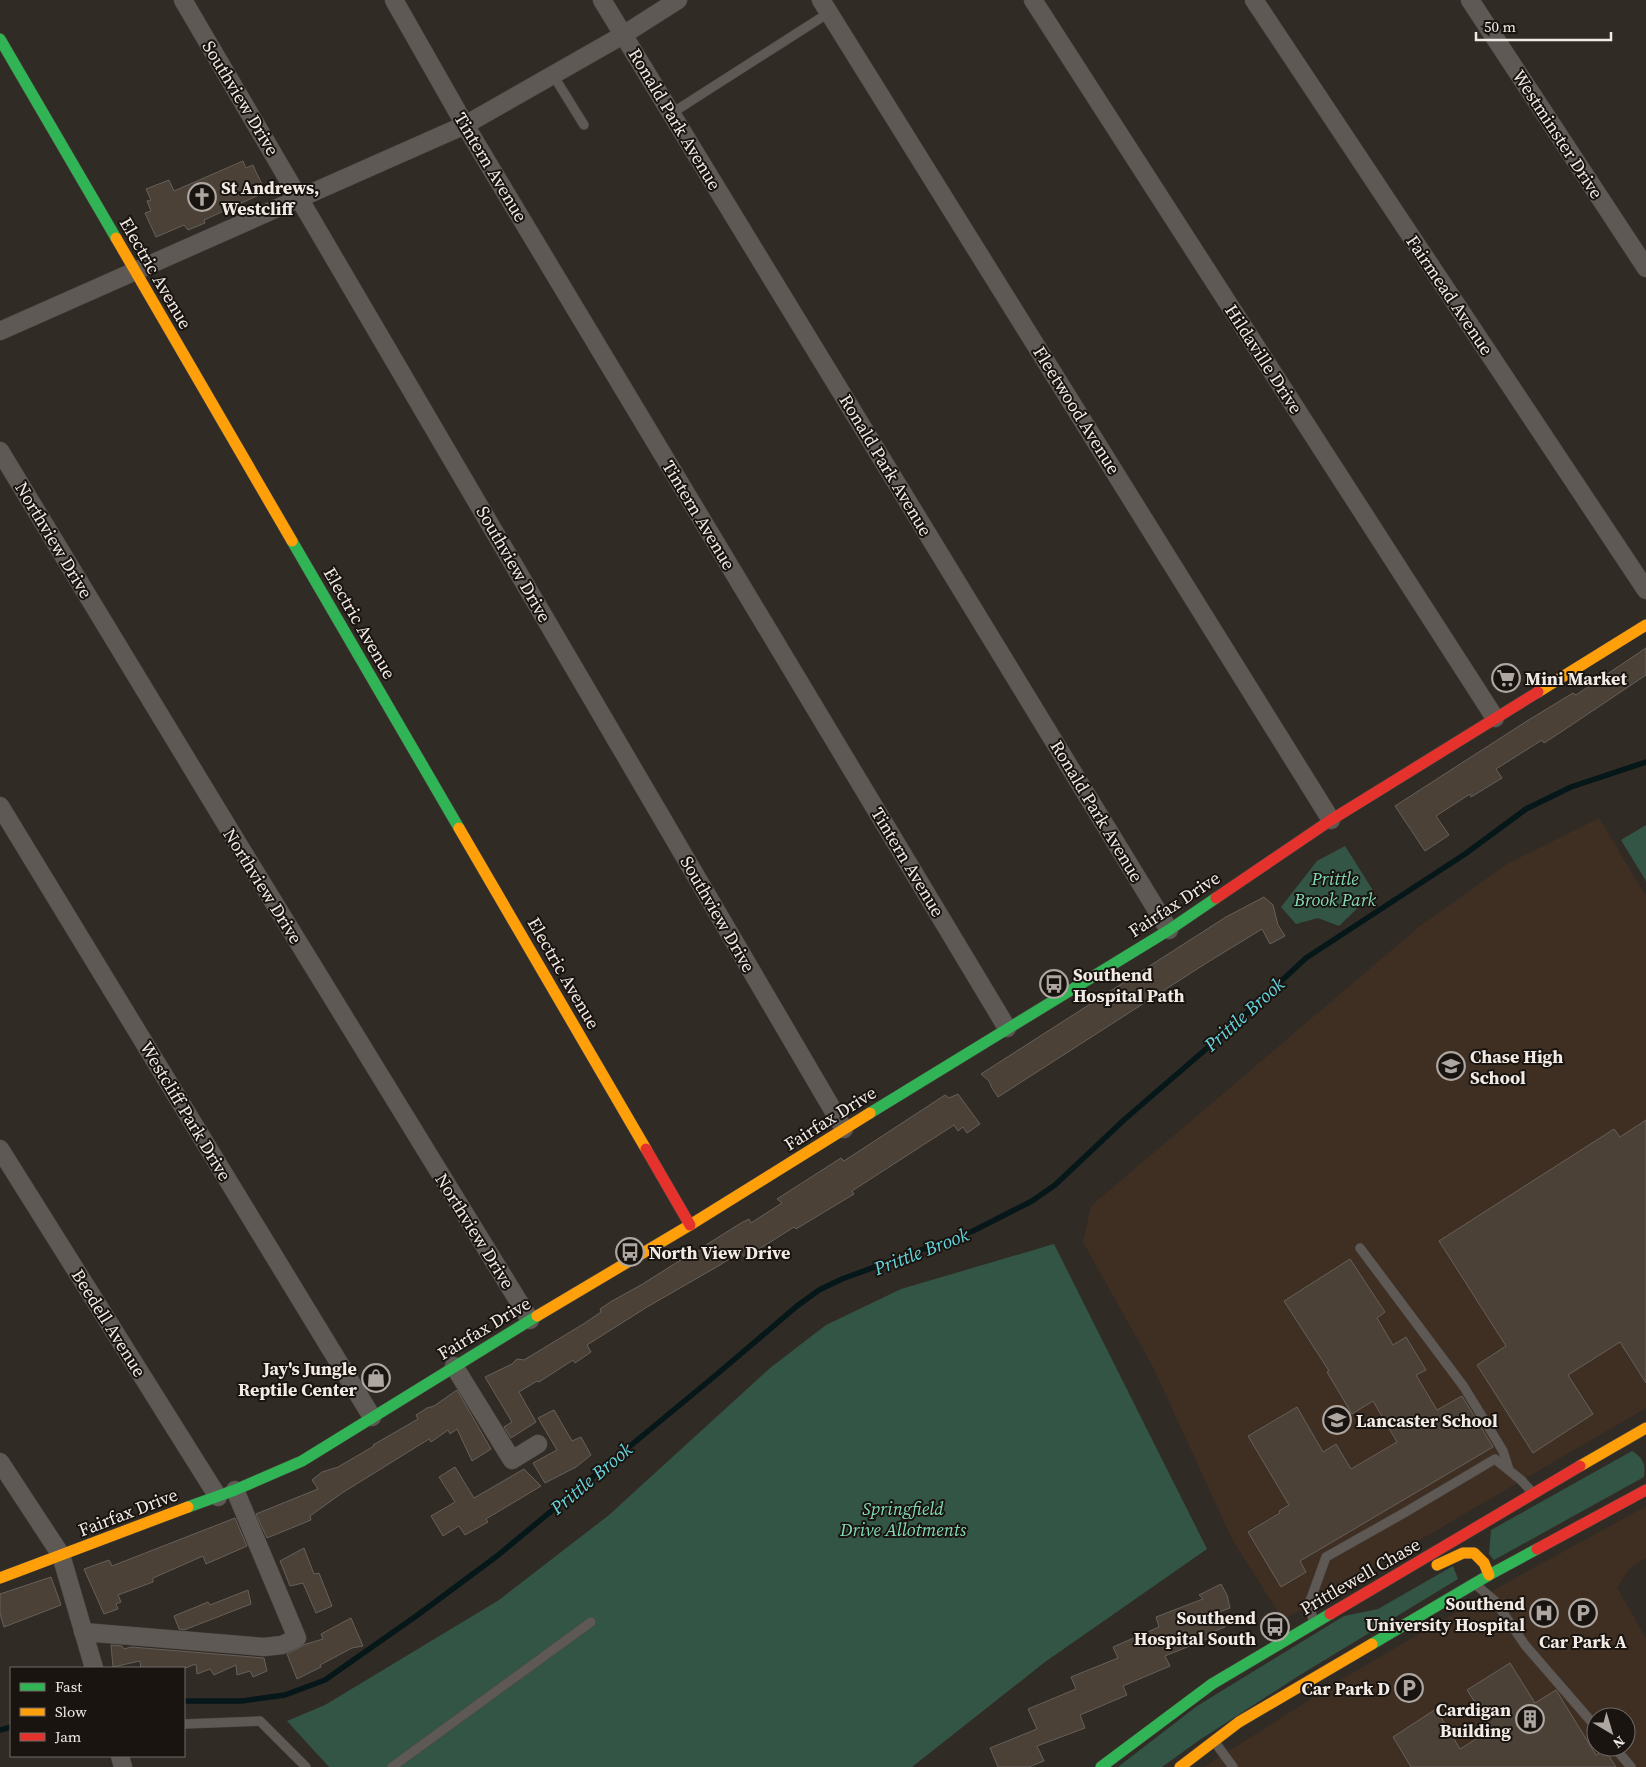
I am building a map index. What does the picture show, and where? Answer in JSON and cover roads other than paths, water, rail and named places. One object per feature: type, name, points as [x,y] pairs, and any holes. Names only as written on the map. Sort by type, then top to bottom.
[{"type":"street","name":"Southview Drive","points":[[183,0],[844,1129]]},
{"type":"street","name":"Tintern Avenue","points":[[394,0],[465,125],[1007,1028]]},
{"type":"street","name":"Ronald Park Avenue","points":[[602,0],[1169,930]]},
{"type":"street","points":[[0,331],[465,125],[623,35],[678,0]]},
{"type":"street","name":"Hildaville Drive","points":[[1033,0],[1495,718]]},
{"type":"street","name":"Fairmead Avenue","points":[[1254,0],[1646,590]]},
{"type":"street","name":"Westminster Drive","points":[[1470,0],[1646,268]]},
{"type":"street","name":"Fleetwood Avenue","points":[[826,6],[1331,820]]},
{"type":"street","name":"Electric Avenue","points":[[0,39],[690,1225]]},
{"type":"street","name":"Northview Drive","points":[[0,451],[235,840],[530,1320]]},
{"type":"street","name":"Fairfax Drive","points":[[0,1578],[235,1490],[302,1460],[454,1366],[690,1225],[1007,1028],[1169,930],[1331,820],[1646,624]]},
{"type":"street","name":"Westcliff Park Drive","points":[[0,806],[372,1417]]},
{"type":"street","name":"Beedell Avenue","points":[[0,1149],[218,1496]]},
{"type":"street","points":[[454,1366],[512,1460],[538,1444]]},
{"type":"street","name":"Prittlewell Chase","points":[[1101,1767],[1212,1684],[1533,1493],[1644,1435]]},
{"type":"street","points":[[0,1462],[61,1556],[94,1667]]},
{"type":"street","points":[[83,1632],[264,1646],[282,1645],[297,1638],[235,1490]]},
{"type":"street","points":[[1180,1767],[1239,1722],[1470,1576],[1489,1575],[1646,1490]]},
{"type":"street","points":[[1470,1576],[1463,1553],[1467,1542],[1474,1532],[1489,1520]]},
{"type":"street","points":[[1344,1605],[1393,1589],[1446,1559],[1463,1553],[1474,1553],[1484,1563],[1489,1575]]},
{"type":"lane","points":[[672,113],[826,6]]},
{"type":"lane","points":[[553,75],[584,125]]},
{"type":"lane","points":[[1360,1248],[1464,1387],[1504,1451],[1509,1470]]},
{"type":"lane","points":[[1314,1623],[1309,1604],[1326,1557],[1495,1459],[1521,1480],[1533,1493]]},
{"type":"lane","points":[[1489,1575],[1495,1601]]},
{"type":"lane","points":[[1470,1576],[1495,1601],[1524,1645],[1586,1716]]},
{"type":"lane","points":[[392,1767],[591,1622]]},
{"type":"lane","points":[[185,1724],[260,1721],[306,1767]]},
{"type":"lane","points":[[1214,1741],[1233,1767]]},
{"type":"lane","points":[[1622,1757],[1631,1767]]},
{"type":"waterway","name":"Prittle Brook","points":[[185,1701],[242,1701],[285,1695],[325,1680],[497,1556],[797,1306],[819,1290],[842,1279],[973,1231],[1032,1201],[1055,1185],[1125,1119],[1235,1024],[1306,958],[1465,854],[1526,809],[1571,787],[1646,762]]},
{"type":"waterway","name":"Prittle Brook","points":[[0,1730],[10,1727]]},
{"type":"place","name":"St Andrews, Westcliff","points":[[202,197]]},
{"type":"place","name":"Mini Market","points":[[1506,678]]},
{"type":"place","name":"Southend Hospital Path","points":[[1054,984]]},
{"type":"place","name":"Chase High School","points":[[1451,1066]]},
{"type":"place","name":"North View Drive","points":[[630,1252]]},
{"type":"place","name":"Jay's Jungle Reptile Center","points":[[376,1378]]},
{"type":"place","name":"Lancaster School","points":[[1337,1420]]},
{"type":"place","name":"Southend University Hospital","points":[[1544,1613]]},
{"type":"place","name":"Car Park A","points":[[1583,1613]]},
{"type":"place","name":"Southend Hospital South","points":[[1275,1627]]},
{"type":"place","name":"Car Park D","points":[[1409,1688]]},
{"type":"place","name":"Cardigan Building","points":[[1530,1719]]},
{"type":"park label","name":"Prittle Brook Park","points":[[1335,888]]},
{"type":"park label","name":"Springfield Drive Allotments","points":[[903,1518]]}]
